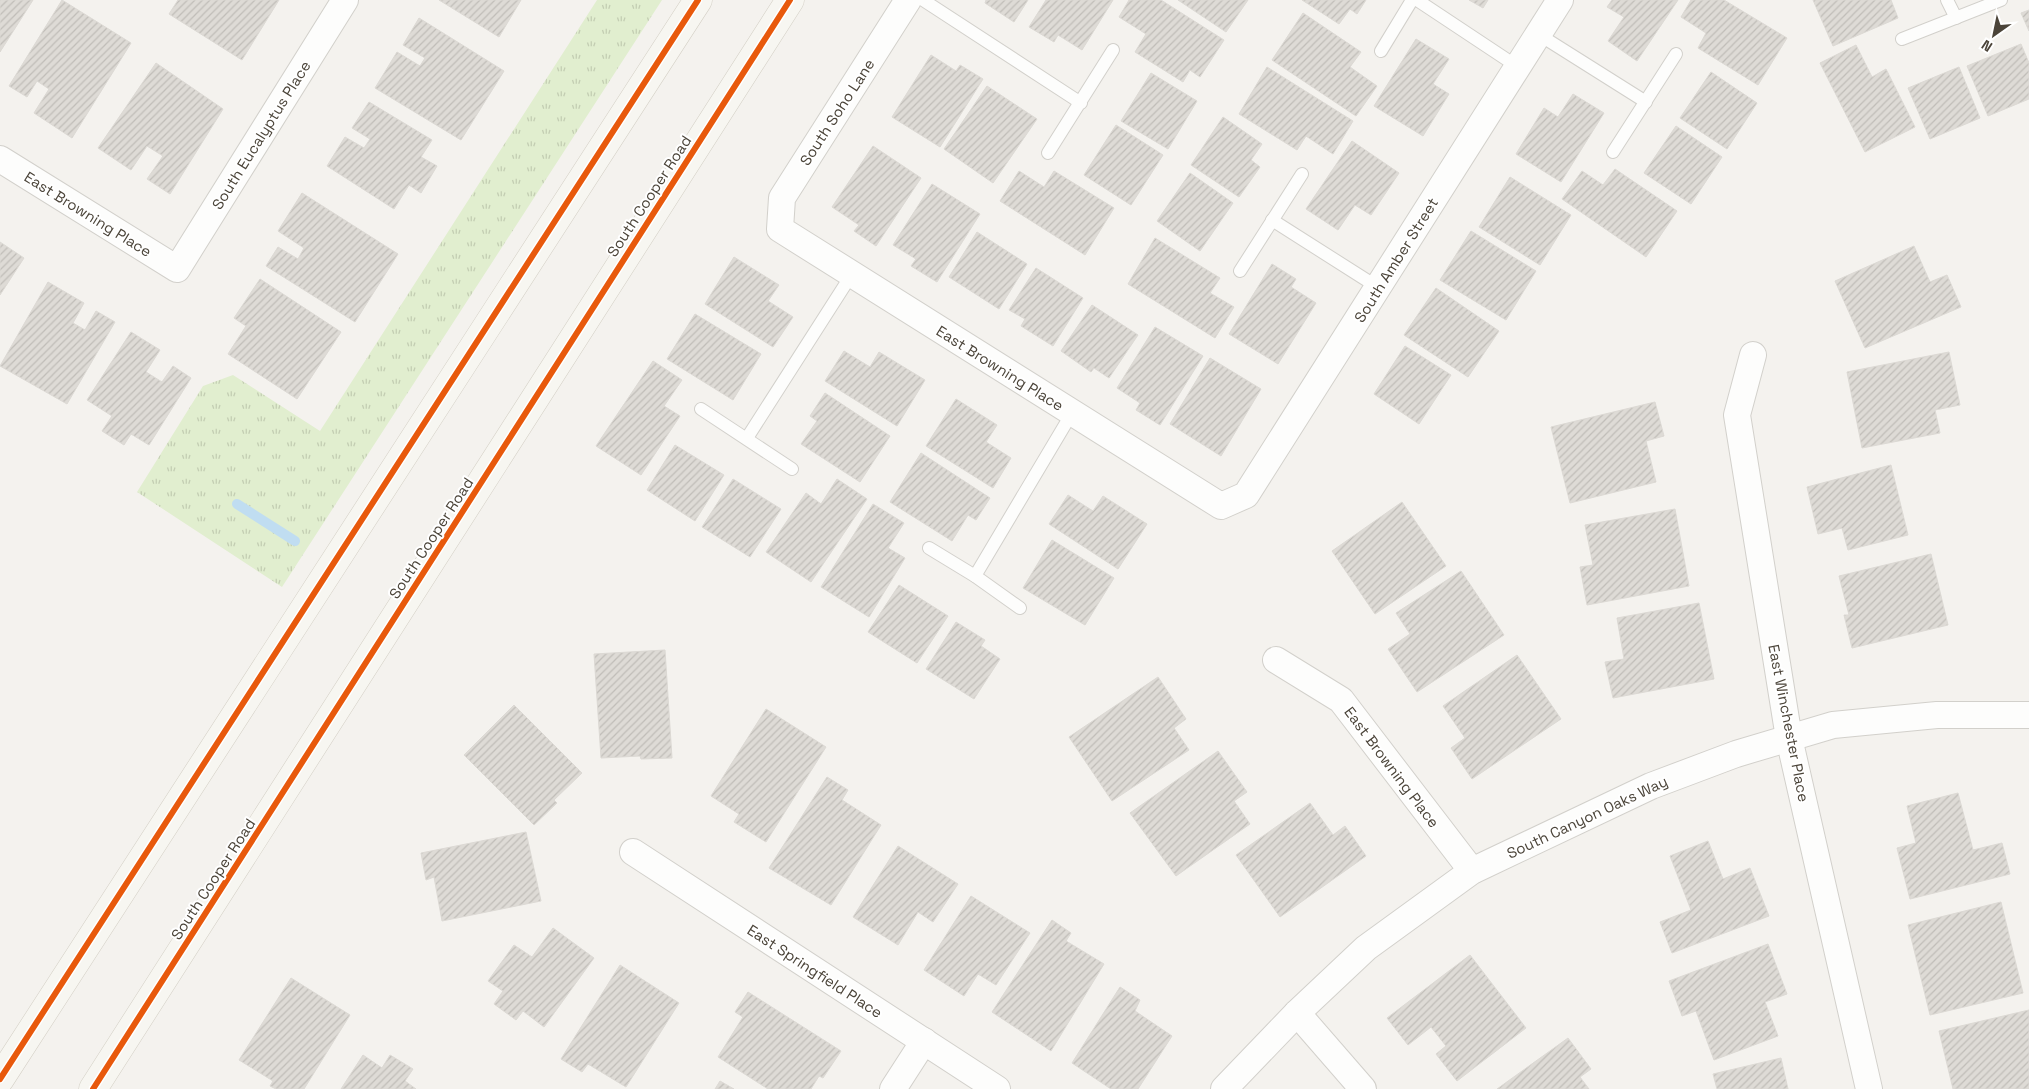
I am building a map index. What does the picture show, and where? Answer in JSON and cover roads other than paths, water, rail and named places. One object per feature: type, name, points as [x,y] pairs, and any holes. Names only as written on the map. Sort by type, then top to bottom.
[{"type":"main road","points":[[0,1079],[698,0]]},
{"type":"main road","name":"South Cooper Road","points":[[94,1089],[790,0]]},
{"type":"street","name":"South Eucalyptus Place","points":[[177,269],[345,0]]},
{"type":"street","name":"South Soho Lane","points":[[780,229],[782,198],[908,0]]},
{"type":"street","name":"South Amber Street","points":[[1221,506],[1246,495],[1560,0]]},
{"type":"street","name":"East Browning Place","points":[[0,160],[177,269]]},
{"type":"street","name":"East Browning Place","points":[[780,229],[1221,506]]},
{"type":"street","name":"East Winchester Place","points":[[1753,355],[1737,415],[1788,738],[1869,1089]]},
{"type":"street","name":"East Browning Place","points":[[1276,660],[1341,700],[1472,871]]},
{"type":"street","name":"South Canyon Oaks Way","points":[[1224,1089],[1297,1013],[1366,948],[1472,871],[1651,786],[1736,754],[1833,725],[1937,715],[2029,715]]},
{"type":"street","name":"East Springfield Place","points":[[633,852],[997,1089]]},
{"type":"street","points":[[1297,1013],[1363,1089]]},
{"type":"street","points":[[894,1089],[924,1042]]},
{"type":"lane","points":[[923,0],[1081,102]]},
{"type":"lane","points":[[1381,51],[1412,0]]},
{"type":"lane","points":[[1417,0],[1518,67]]},
{"type":"lane","points":[[1947,0],[1956,18]]},
{"type":"lane","points":[[1902,39],[2001,0]]},
{"type":"lane","points":[[1538,34],[1646,102]]},
{"type":"lane","points":[[1048,153],[1114,50]]},
{"type":"lane","points":[[1613,152],[1676,54]]},
{"type":"lane","points":[[1240,271],[1302,174]]},
{"type":"lane","points":[[1272,220],[1378,288]]},
{"type":"lane","points":[[747,438],[852,274]]},
{"type":"lane","points":[[701,409],[792,469]]},
{"type":"lane","points":[[975,576],[1072,413]]},
{"type":"lane","points":[[928,548],[975,576],[1020,608]]},
{"type":"waterway","points":[[237,504],[295,541]]}]
